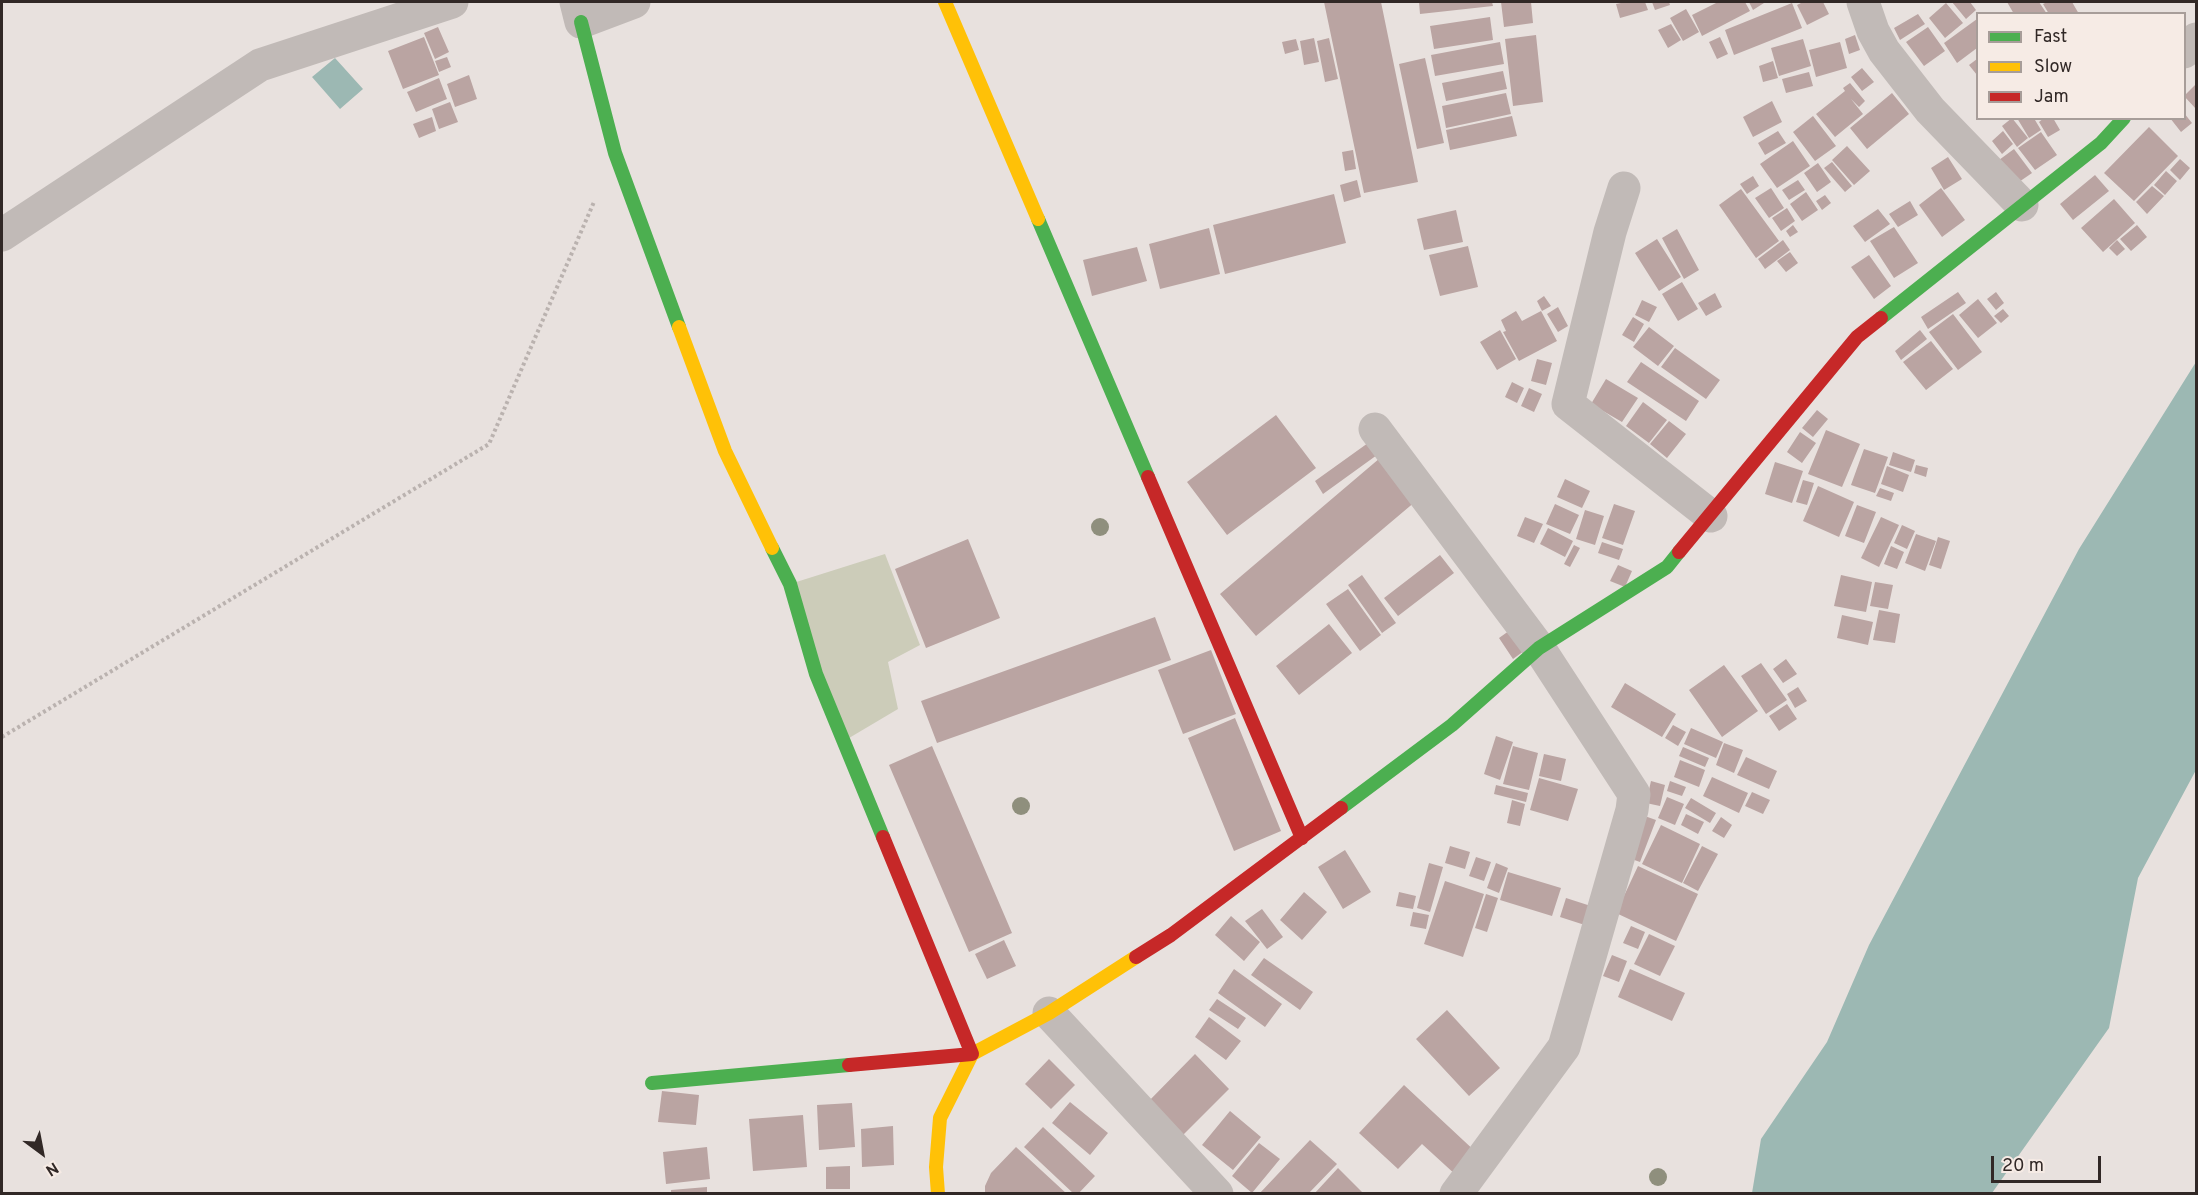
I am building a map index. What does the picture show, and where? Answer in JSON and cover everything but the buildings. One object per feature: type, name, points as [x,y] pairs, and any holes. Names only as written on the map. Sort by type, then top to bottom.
[{"type":"street","points":[[2,235],[260,65],[452,2]]},
{"type":"street","points":[[634,2],[579,12],[615,153],[726,451],[790,584],[816,674],[972,1054],[940,1118],[936,1167],[938,1194]]},
{"type":"street","points":[[945,2],[1302,838]]},
{"type":"street","points":[[1863,2],[1873,31],[1884,51],[1923,102],[2022,205]]},
{"type":"street","points":[[652,1083],[972,1054],[1048,1013],[1171,935],[1452,726],[1539,648],[1667,567],[1857,337],[2101,143],[2122,120]]},
{"type":"street","points":[[1624,188],[1610,232],[1568,404],[1711,516]]},
{"type":"street","points":[[1375,429],[1539,648],[1634,795],[1632,810],[1564,1047],[1456,1194]]},
{"type":"street","points":[[1048,1013],[1217,1194]]},
{"type":"path","points":[[2,737],[489,444],[615,153]]},
{"type":"green space","points":[[885,554],[920,645],[888,662],[898,709],[844,741],[790,584]]},
{"type":"water","points":[[335,58],[363,89],[340,109],[312,77]]},
{"type":"water","points":[[2196,362],[2196,770],[2138,878],[2109,1028],[1992,1193],[1752,1193],[1761,1139],[1827,1042],[1869,945],[2079,549]]},
{"type":"traffic: fast","points":[[581,22],[615,153],[679,327]]},
{"type":"traffic: fast","points":[[1881,318],[2101,143],[2122,120]]},
{"type":"traffic: fast","points":[[1038,219],[1148,477]]},
{"type":"traffic: fast","points":[[772,548],[790,584],[816,674],[883,837]]},
{"type":"traffic: fast","points":[[1341,808],[1452,725],[1539,648],[1667,567],[1679,552]]},
{"type":"traffic: fast","points":[[652,1083],[849,1065]]},
{"type":"traffic: slow","points":[[945,2],[1038,219]]},
{"type":"traffic: slow","points":[[679,327],[725,451],[772,548]]},
{"type":"traffic: slow","points":[[938,1194],[936,1167],[940,1118],[972,1054],[1049,1013],[1136,957]]},
{"type":"traffic: jam","points":[[1679,552],[1857,337],[1881,318]]},
{"type":"traffic: jam","points":[[1148,477],[1302,838]]},
{"type":"traffic: jam","points":[[1136,957],[1171,935],[1341,808]]},
{"type":"traffic: jam","points":[[849,1065],[972,1054],[883,837]]}]
